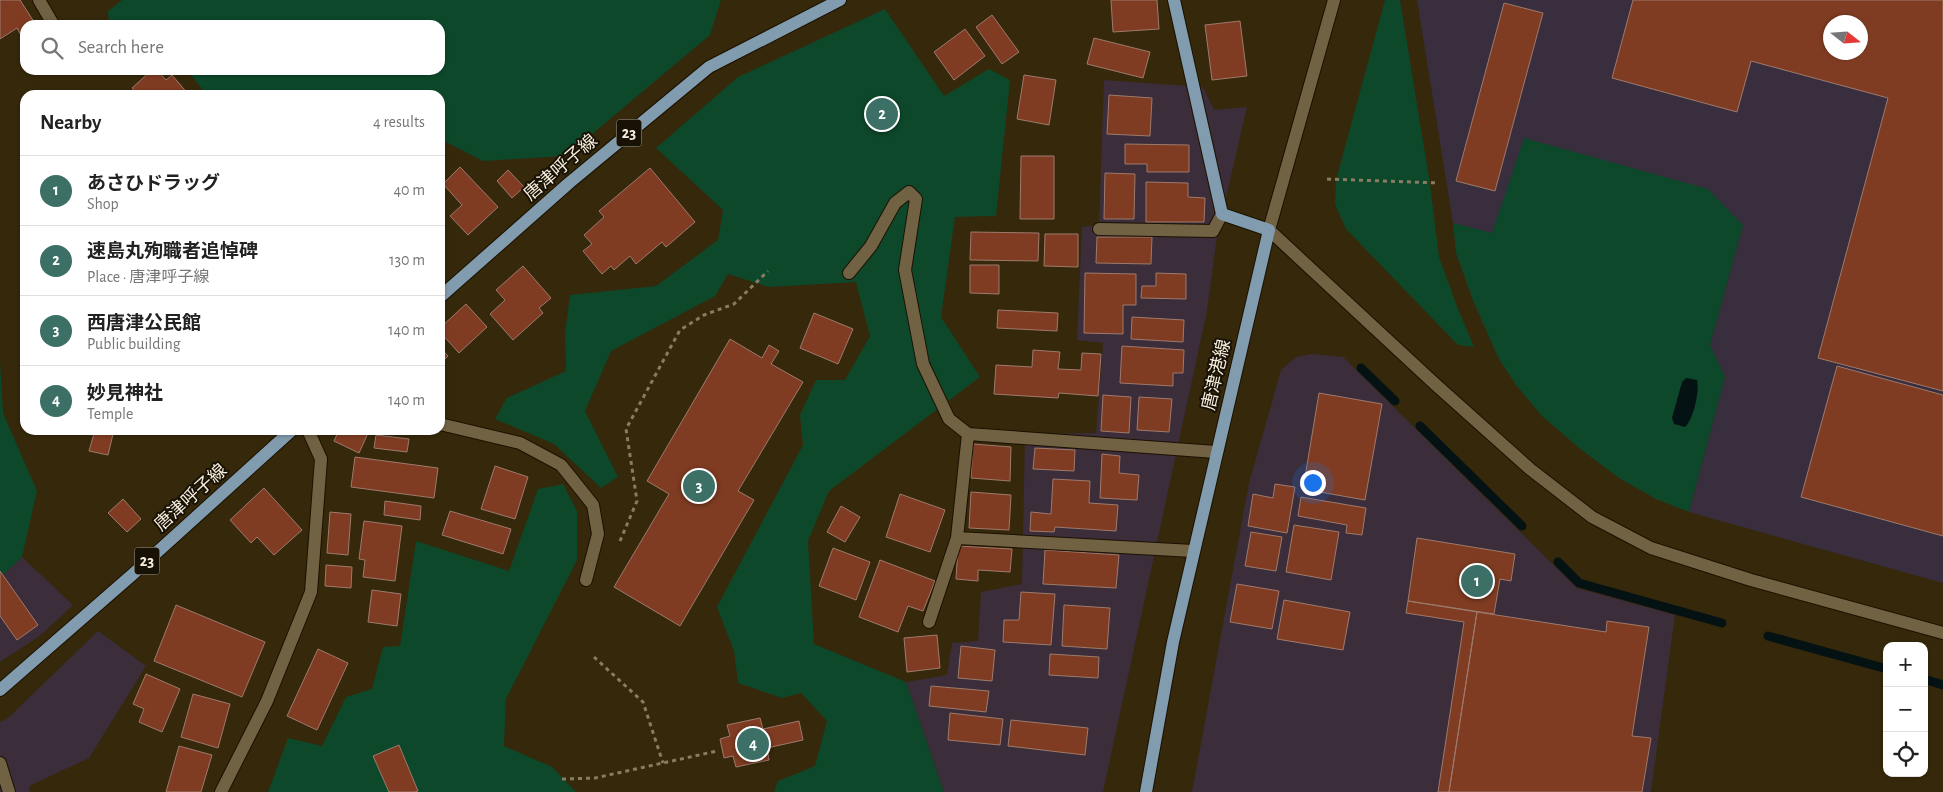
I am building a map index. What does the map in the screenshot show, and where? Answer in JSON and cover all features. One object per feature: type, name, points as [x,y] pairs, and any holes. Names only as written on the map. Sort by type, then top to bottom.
[{"type":"main road","name":"唐津呼子線","points":[[445,293],[569,183],[710,67],[840,0]]},
{"type":"main road","points":[[1174,0],[1222,214],[1269,230]]},
{"type":"main road","name":"唐津港線","points":[[1146,792],[1173,642],[1269,230]]},
{"type":"main road","name":"唐津呼子線","points":[[0,690],[286,435]]},
{"type":"street","points":[[39,0],[51,20]]},
{"type":"street","points":[[1334,0],[1269,230],[1434,384],[1530,469],[1592,517],[1651,548],[1751,580],[1943,632]]},
{"type":"street","points":[[849,272],[871,246],[895,202],[909,192],[916,199],[906,270],[923,364],[949,419],[968,434],[1216,452]]},
{"type":"street","points":[[1099,229],[1212,231],[1222,214]]},
{"type":"street","points":[[445,425],[520,443],[562,465],[593,504],[598,534],[586,580]]},
{"type":"street","points":[[929,622],[957,538],[968,434]]},
{"type":"street","points":[[221,792],[267,701],[311,592],[321,459],[310,435]]},
{"type":"street","points":[[957,538],[1193,551]]},
{"type":"street","points":[[0,763],[9,792]]},
{"type":"path","points":[[1327,179],[1439,183]]},
{"type":"path","points":[[619,543],[637,501],[626,429],[680,330],[704,315],[734,304],[768,272]]},
{"type":"path","points":[[594,657],[643,702],[663,763]]},
{"type":"path","points":[[562,779],[595,778],[717,751]]},
{"type":"shaded area","points":[[1417,0],[1943,0],[1943,583],[1689,512],[1725,377],[1710,345],[1743,225],[1492,234],[1453,223]]},
{"type":"shaded area","points":[[1104,80],[1203,87],[1214,110],[1247,107],[1217,236],[1207,311],[1103,792],[944,792],[906,682],[947,675],[952,643],[978,641],[981,592],[1022,584],[1025,434],[1096,433],[1103,343],[1077,340],[1082,227],[1099,225]]},
{"type":"shaded area","points":[[1312,354],[1343,357],[1577,588],[1675,615],[1651,792],[1192,792],[1249,483],[1281,370],[1296,357]]},
{"type":"shaded area","points":[[1686,378],[1697,380],[1698,385],[1693,412],[1685,427],[1674,424],[1672,418],[1682,382]]},
{"type":"shaded area","points":[[22,557],[73,605],[41,635],[0,662],[0,578]]},
{"type":"shaded area","points":[[98,631],[146,666],[89,758],[29,786],[30,792],[0,792],[0,722],[8,718]]},
{"type":"green space","points":[[122,0],[721,0],[710,35],[566,156],[483,161],[445,142],[445,90],[203,90],[191,75],[445,75],[445,20],[109,20],[108,11]]},
{"type":"green space","points":[[1385,0],[1400,0],[1430,184],[1439,257],[1474,347],[1458,345],[1346,229],[1335,204],[1336,180]]},
{"type":"green space","points":[[885,9],[944,96],[989,69],[1010,80],[996,216],[955,217],[941,317],[980,377],[829,491],[808,541],[814,644],[906,682],[944,792],[774,792],[778,781],[815,766],[827,721],[801,693],[782,698],[738,683],[734,651],[717,607],[803,445],[800,415],[816,380],[845,380],[870,336],[856,282],[769,287],[728,274],[715,296],[611,351],[585,411],[618,477],[601,488],[554,444],[495,419],[507,398],[566,371],[565,334],[570,295],[656,286],[718,240],[723,210],[656,148],[738,77]]},
{"type":"green space","points":[[1524,138],[1708,189],[1743,225],[1710,345],[1725,377],[1689,512],[1656,499],[1619,478],[1579,448],[1542,416],[1516,385],[1499,359],[1474,303],[1456,253],[1453,223],[1492,233]]},
{"type":"green space","points":[[0,361],[3,413],[37,491],[22,557],[0,578]]},
{"type":"green space","points":[[563,484],[577,511],[577,560],[506,699],[504,746],[552,767],[576,792],[268,792],[288,738],[322,746],[346,697],[372,689],[383,647],[400,646],[416,541],[509,571],[538,489]]},
{"type":"building","points":[[0,0],[20,0],[33,20],[20,20],[20,34],[17,28],[0,39]]},
{"type":"building","points":[[1111,0],[1157,0],[1159,29],[1113,32]]},
{"type":"building","points":[[1633,0],[1943,0],[1943,391],[1818,358],[1888,98],[1751,61],[1737,112],[1612,78]]},
{"type":"building","points":[[1504,3],[1543,13],[1495,191],[1456,181]]},
{"type":"building","points":[[992,15],[1019,52],[1002,64],[976,27]]},
{"type":"building","points":[[1240,21],[1247,76],[1212,80],[1205,25]]},
{"type":"building","points":[[965,29],[985,56],[954,80],[934,52]]},
{"type":"building","points":[[1094,38],[1150,52],[1143,78],[1087,64]]},
{"type":"building","points":[[146,75],[162,75],[166,80],[172,75],[185,90],[134,90],[132,88]]},
{"type":"building","points":[[1024,75],[1056,80],[1049,125],[1017,119]]},
{"type":"building","points":[[1109,95],[1152,98],[1150,136],[1107,134]]},
{"type":"building","points":[[1125,144],[1189,145],[1189,172],[1147,172],[1147,164],[1125,164]]},
{"type":"building","points":[[1021,156],[1054,156],[1054,219],[1020,219]]},
{"type":"building","points":[[460,167],[498,207],[468,235],[450,216],[462,205],[445,186],[445,182]]},
{"type":"building","points":[[650,168],[695,222],[666,247],[662,242],[636,264],[630,256],[614,270],[611,266],[602,274],[583,251],[592,244],[584,235],[604,217],[599,211]]},
{"type":"building","points":[[508,170],[524,187],[512,198],[497,181]]},
{"type":"building","points":[[1105,173],[1135,174],[1134,219],[1104,219]]},
{"type":"building","points":[[1146,182],[1188,183],[1188,197],[1205,198],[1204,222],[1146,222]]},
{"type":"building","points":[[971,232],[1039,233],[1038,261],[970,260]]},
{"type":"building","points":[[1045,234],[1078,234],[1078,267],[1044,266]]},
{"type":"building","points":[[1097,237],[1152,237],[1151,264],[1096,263]]},
{"type":"building","points":[[970,265],[999,265],[999,294],[970,293]]},
{"type":"building","points":[[523,266],[551,298],[539,308],[543,313],[513,340],[490,314],[505,300],[496,290]]},
{"type":"building","points":[[1085,273],[1136,274],[1136,305],[1123,305],[1123,334],[1084,333]]},
{"type":"building","points":[[1156,273],[1186,274],[1186,299],[1141,298],[1142,286],[1156,286]]},
{"type":"building","points":[[466,304],[487,327],[459,353],[445,338],[445,323]]},
{"type":"building","points":[[998,310],[1058,313],[1057,331],[997,328]]},
{"type":"building","points":[[814,313],[853,329],[838,364],[800,348]]},
{"type":"building","points":[[1132,317],[1184,320],[1183,342],[1131,339]]},
{"type":"building","points":[[730,339],[762,358],[769,345],[779,351],[771,364],[803,382],[738,491],[754,500],[680,626],[614,587],[669,494],[647,481]]},
{"type":"building","points":[[1122,346],[1184,350],[1183,373],[1173,373],[1173,386],[1120,383]]},
{"type":"building","points":[[1033,350],[1060,352],[1058,369],[1081,370],[1082,353],[1101,354],[1098,396],[1059,393],[1058,398],[994,394],[996,365],[1032,367]]},
{"type":"building","points":[[1837,366],[1943,395],[1943,536],[1801,497]]},
{"type":"building","points":[[1319,393],[1382,404],[1365,500],[1303,489]]},
{"type":"building","points":[[1103,395],[1131,397],[1129,433],[1101,431]]},
{"type":"building","points":[[1139,397],[1172,399],[1169,432],[1137,430]]},
{"type":"building","points":[[94,435],[113,435],[108,455],[89,451]]},
{"type":"building","points":[[337,435],[367,435],[359,453],[334,441]]},
{"type":"building","points":[[376,435],[409,439],[407,452],[374,448]]},
{"type":"building","points":[[973,444],[1011,447],[1010,481],[971,478]]},
{"type":"building","points":[[1035,448],[1075,450],[1074,471],[1033,469]]},
{"type":"building","points":[[1102,454],[1120,456],[1119,473],[1139,475],[1137,500],[1100,498]]},
{"type":"building","points":[[355,457],[438,468],[434,498],[351,487]]},
{"type":"building","points":[[495,466],[528,477],[515,519],[481,509]]},
{"type":"building","points":[[1053,479],[1090,481],[1089,503],[1118,505],[1116,531],[1055,527],[1054,532],[1030,531],[1031,512],[1051,514]]},
{"type":"building","points":[[1275,484],[1295,487],[1287,533],[1248,526],[1253,494],[1273,498]]},
{"type":"building","points":[[264,488],[302,530],[274,555],[257,537],[251,543],[230,520]]},
{"type":"building","points":[[971,492],[1011,495],[1009,530],[969,528]]},
{"type":"building","points":[[900,494],[945,510],[930,552],[886,537]]},
{"type":"building","points":[[1301,497],[1366,508],[1362,535],[1346,533],[1347,525],[1298,516]]},
{"type":"building","points":[[123,499],[141,519],[127,532],[108,513]]},
{"type":"building","points":[[385,501],[421,506],[420,520],[384,515]]},
{"type":"building","points":[[841,506],[860,517],[845,542],[827,532]]},
{"type":"building","points":[[450,511],[511,529],[503,554],[442,535]]},
{"type":"building","points":[[330,512],[351,514],[348,555],[327,553]]},
{"type":"building","points":[[364,521],[402,526],[395,581],[363,577],[365,560],[359,559]]},
{"type":"building","points":[[1294,525],[1339,532],[1331,580],[1286,572]]},
{"type":"building","points":[[1251,532],[1282,537],[1276,571],[1245,566]]},
{"type":"building","points":[[1417,538],[1515,554],[1511,581],[1500,579],[1494,614],[1408,601]]},
{"type":"building","points":[[958,546],[1012,549],[1010,572],[978,570],[978,581],[956,579]]},
{"type":"building","points":[[833,548],[870,562],[856,600],[819,586]]},
{"type":"building","points":[[1045,550],[1119,555],[1116,588],[1043,584]]},
{"type":"building","points":[[880,560],[935,581],[923,611],[908,606],[898,632],[859,617]]},
{"type":"building","points":[[326,565],[352,567],[351,588],[325,586]]},
{"type":"building","points":[[0,571],[38,625],[17,640],[0,616]]},
{"type":"building","points":[[1237,584],[1279,591],[1272,629],[1230,622]]},
{"type":"building","points":[[372,590],[401,594],[397,626],[368,622]]},
{"type":"building","points":[[1021,592],[1055,594],[1051,645],[1003,642],[1004,620],[1019,620]]},
{"type":"building","points":[[1284,600],[1350,612],[1343,650],[1277,639]]},
{"type":"building","points":[[1408,601],[1477,612],[1449,792],[1438,792],[1464,622],[1406,613]]},
{"type":"building","points":[[176,605],[265,642],[242,697],[154,661]]},
{"type":"building","points":[[1064,605],[1110,608],[1107,649],[1062,646]]},
{"type":"building","points":[[1477,612],[1606,632],[1607,621],[1649,627],[1632,736],[1651,738],[1642,792],[1449,792]]},
{"type":"building","points":[[937,635],[940,668],[907,672],[904,638]]},
{"type":"building","points":[[961,646],[995,650],[992,681],[958,678]]},
{"type":"building","points":[[318,649],[348,663],[317,730],[287,716]]},
{"type":"building","points":[[1050,654],[1099,657],[1098,678],[1049,675]]},
{"type":"building","points":[[146,674],[180,689],[162,732],[139,722],[144,709],[133,704]]},
{"type":"building","points":[[931,686],[989,691],[986,712],[929,706]]},
{"type":"building","points":[[193,694],[230,704],[218,748],[181,737]]},
{"type":"building","points":[[950,713],[1003,719],[1000,745],[948,740]]},
{"type":"building","points":[[760,718],[763,729],[799,721],[803,740],[767,748],[769,760],[736,767],[733,756],[724,758],[720,739],[730,736],[727,725]]},
{"type":"building","points":[[1011,720],[1088,728],[1085,755],[1008,746]]},
{"type":"building","points":[[399,745],[418,791],[389,792],[373,756]]},
{"type":"building","points":[[179,746],[212,755],[201,792],[166,792]]},
{"type":"waterway","points":[[1361,368],[1395,401]]},
{"type":"waterway","points":[[1420,426],[1522,526]]},
{"type":"waterway","points":[[1558,562],[1579,583],[1722,623]]},
{"type":"waterway","points":[[1768,636],[1883,668]]},
{"type":"waterway","points":[[1928,680],[1943,685]]},
{"type":"place","name":"速島丸殉職者追悼碑","points":[[882,114]]},
{"type":"place","name":"西唐津公民館","points":[[699,486]]},
{"type":"place","name":"あさひドラッグ","points":[[1477,581]]},
{"type":"place","name":"妙見神社","points":[[753,744]]}]
